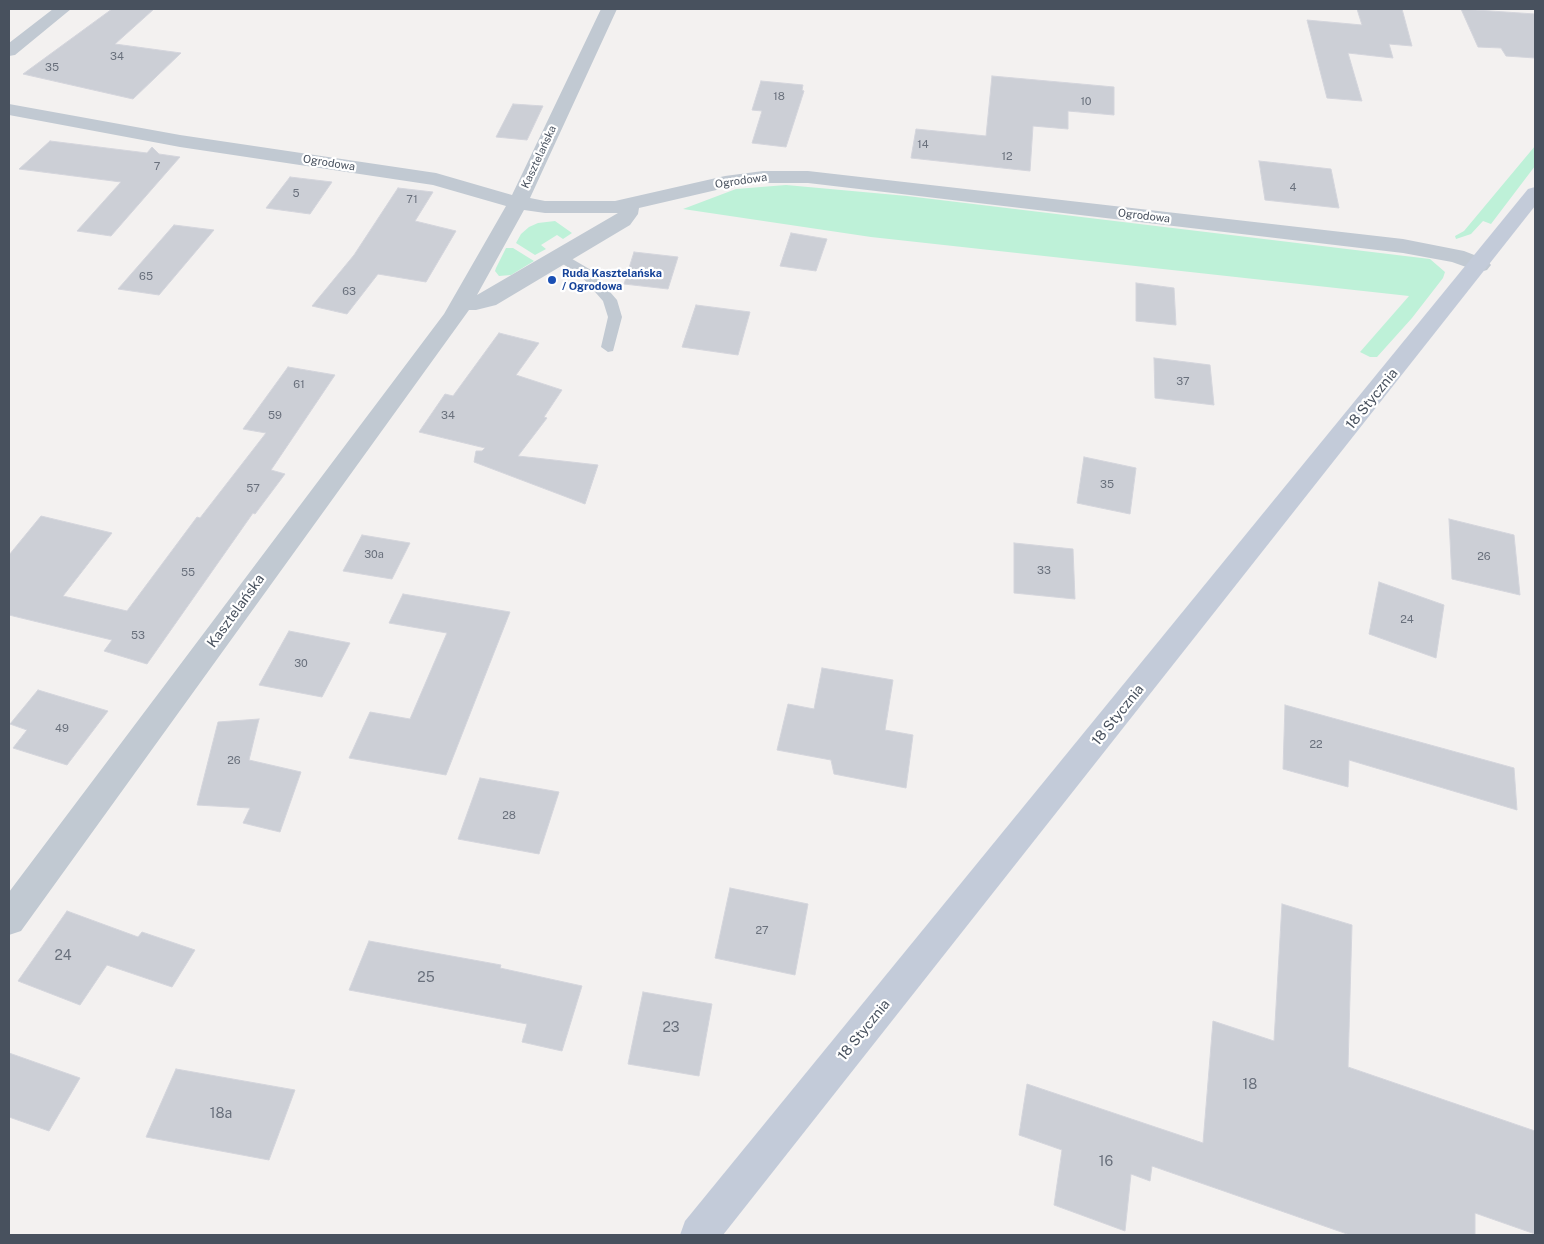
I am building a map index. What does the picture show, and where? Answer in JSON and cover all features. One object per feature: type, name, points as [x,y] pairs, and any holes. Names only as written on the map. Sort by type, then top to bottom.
[{"type":"main road","name":"18 Stycznia","points":[[699,1235],[1480,265],[1535,193]]},
{"type":"street","points":[[9,51],[63,9]]},
{"type":"street","name":"Kasztelańska","points":[[9,918],[463,302],[518,203],[609,9]]},
{"type":"street","name":"Ogrodowa","points":[[9,109],[180,141],[436,179],[518,203],[592,208],[630,205],[725,182],[763,177],[808,177],[1403,246],[1457,256],[1480,265]]},
{"type":"street","points":[[463,302],[476,303],[488,300],[622,220],[628,214],[630,205]]},
{"type":"lane","points":[[562,257],[586,273],[610,300],[615,317],[608,347]]},
{"type":"green space","points":[[1535,146],[1535,166],[1491,224],[1483,221],[1471,234],[1456,239],[1455,236],[1464,231]]},
{"type":"green space","points":[[786,185],[907,196],[1430,259],[1445,272],[1443,278],[1412,318],[1377,357],[1370,357],[1360,352],[1409,296],[871,237],[683,209],[736,189]]},
{"type":"green space","points":[[555,221],[572,233],[563,239],[557,235],[541,245],[546,249],[535,255],[516,243],[521,234],[529,227],[538,223]]},
{"type":"green space","points":[[506,248],[513,248],[534,261],[511,275],[499,276],[495,271]]},
{"type":"building","points":[[112,9],[154,9],[115,44],[181,53],[133,99],[23,74]]},
{"type":"building","points":[[1357,9],[1402,9],[1412,46],[1389,44],[1393,58],[1348,53],[1362,101],[1327,98],[1307,20],[1362,25]]},
{"type":"building","points":[[1461,9],[1535,14],[1535,58],[1506,56],[1501,48],[1478,47]]},
{"type":"building","points":[[992,76],[1114,87],[1114,115],[1068,111],[1068,129],[1033,126],[1030,171],[911,158],[916,129],[986,136]]},
{"type":"building","points":[[761,81],[803,85],[802,90],[804,91],[786,147],[752,143],[762,111],[752,110]]},
{"type":"building","points":[[513,104],[543,106],[527,140],[496,137]]},
{"type":"building","points":[[50,141],[147,153],[152,147],[159,154],[180,157],[111,236],[77,231],[121,182],[19,169]]},
{"type":"building","points":[[1259,161],[1331,169],[1339,208],[1265,200]]},
{"type":"building","points":[[290,177],[332,182],[310,214],[266,208]]},
{"type":"building","points":[[398,188],[433,192],[415,221],[456,231],[426,282],[378,274],[347,314],[312,306],[354,255]]},
{"type":"building","points":[[174,225],[214,230],[159,295],[118,289]]},
{"type":"building","points":[[791,233],[827,239],[816,271],[780,266]]},
{"type":"building","points":[[634,252],[678,257],[668,289],[624,284]]},
{"type":"building","points":[[1136,283],[1174,288],[1176,325],[1136,321]]},
{"type":"building","points":[[696,305],[750,312],[738,355],[682,347]]},
{"type":"building","points":[[499,333],[539,343],[516,375],[562,390],[544,417],[547,418],[518,456],[598,465],[585,504],[474,462],[476,451],[482,451],[485,448],[419,432],[445,394],[453,396]]},
{"type":"building","points":[[1154,358],[1210,365],[1214,405],[1155,398]]},
{"type":"building","points":[[288,367],[335,375],[271,470],[285,474],[255,514],[253,513],[147,664],[104,651],[112,640],[9,615],[9,555],[41,516],[112,533],[63,596],[127,611],[197,517],[200,518],[266,433],[243,429]]},
{"type":"building","points":[[1084,457],[1136,468],[1130,514],[1077,503]]},
{"type":"building","points":[[1449,519],[1514,535],[1520,595],[1452,579]]},
{"type":"building","points":[[362,535],[410,543],[392,579],[343,571]]},
{"type":"building","points":[[1014,543],[1073,549],[1075,599],[1014,593]]},
{"type":"building","points":[[1379,582],[1444,605],[1436,658],[1369,634]]},
{"type":"building","points":[[403,594],[510,612],[446,775],[349,758],[370,712],[410,719],[447,633],[389,623]]},
{"type":"building","points":[[289,631],[350,643],[322,697],[259,685]]},
{"type":"building","points":[[822,668],[893,680],[885,730],[913,735],[906,788],[834,774],[831,760],[777,750],[788,704],[814,709]]},
{"type":"building","points":[[38,690],[108,711],[67,765],[13,748],[27,730],[10,724]]},
{"type":"building","points":[[1285,705],[1514,768],[1517,810],[1349,760],[1348,787],[1283,769]]},
{"type":"building","points":[[259,719],[249,760],[301,772],[280,832],[243,823],[250,808],[197,805],[218,722]]},
{"type":"building","points":[[480,778],[559,792],[539,854],[458,839]]},
{"type":"building","points":[[730,888],[808,904],[795,975],[715,958]]},
{"type":"building","points":[[1282,904],[1352,925],[1348,1067],[1535,1131],[1535,1234],[1475,1213],[1475,1235],[1350,1235],[1152,1166],[1150,1181],[1131,1174],[1125,1231],[1054,1205],[1062,1150],[1019,1135],[1027,1084],[1203,1143],[1213,1021],[1274,1041]]},
{"type":"building","points":[[67,911],[138,937],[142,932],[195,950],[172,987],[107,965],[80,1005],[18,981]]},
{"type":"building","points":[[369,941],[501,965],[500,968],[582,986],[562,1051],[522,1042],[527,1024],[349,990]]},
{"type":"building","points":[[643,992],[712,1004],[699,1076],[628,1064]]},
{"type":"building","points":[[9,1053],[80,1078],[49,1131],[9,1117]]},
{"type":"building","points":[[176,1069],[295,1090],[269,1160],[146,1137]]},
{"type":"place","name":"Ruda Kasztelańska / Ogrodowa","points":[[552,280]]}]
